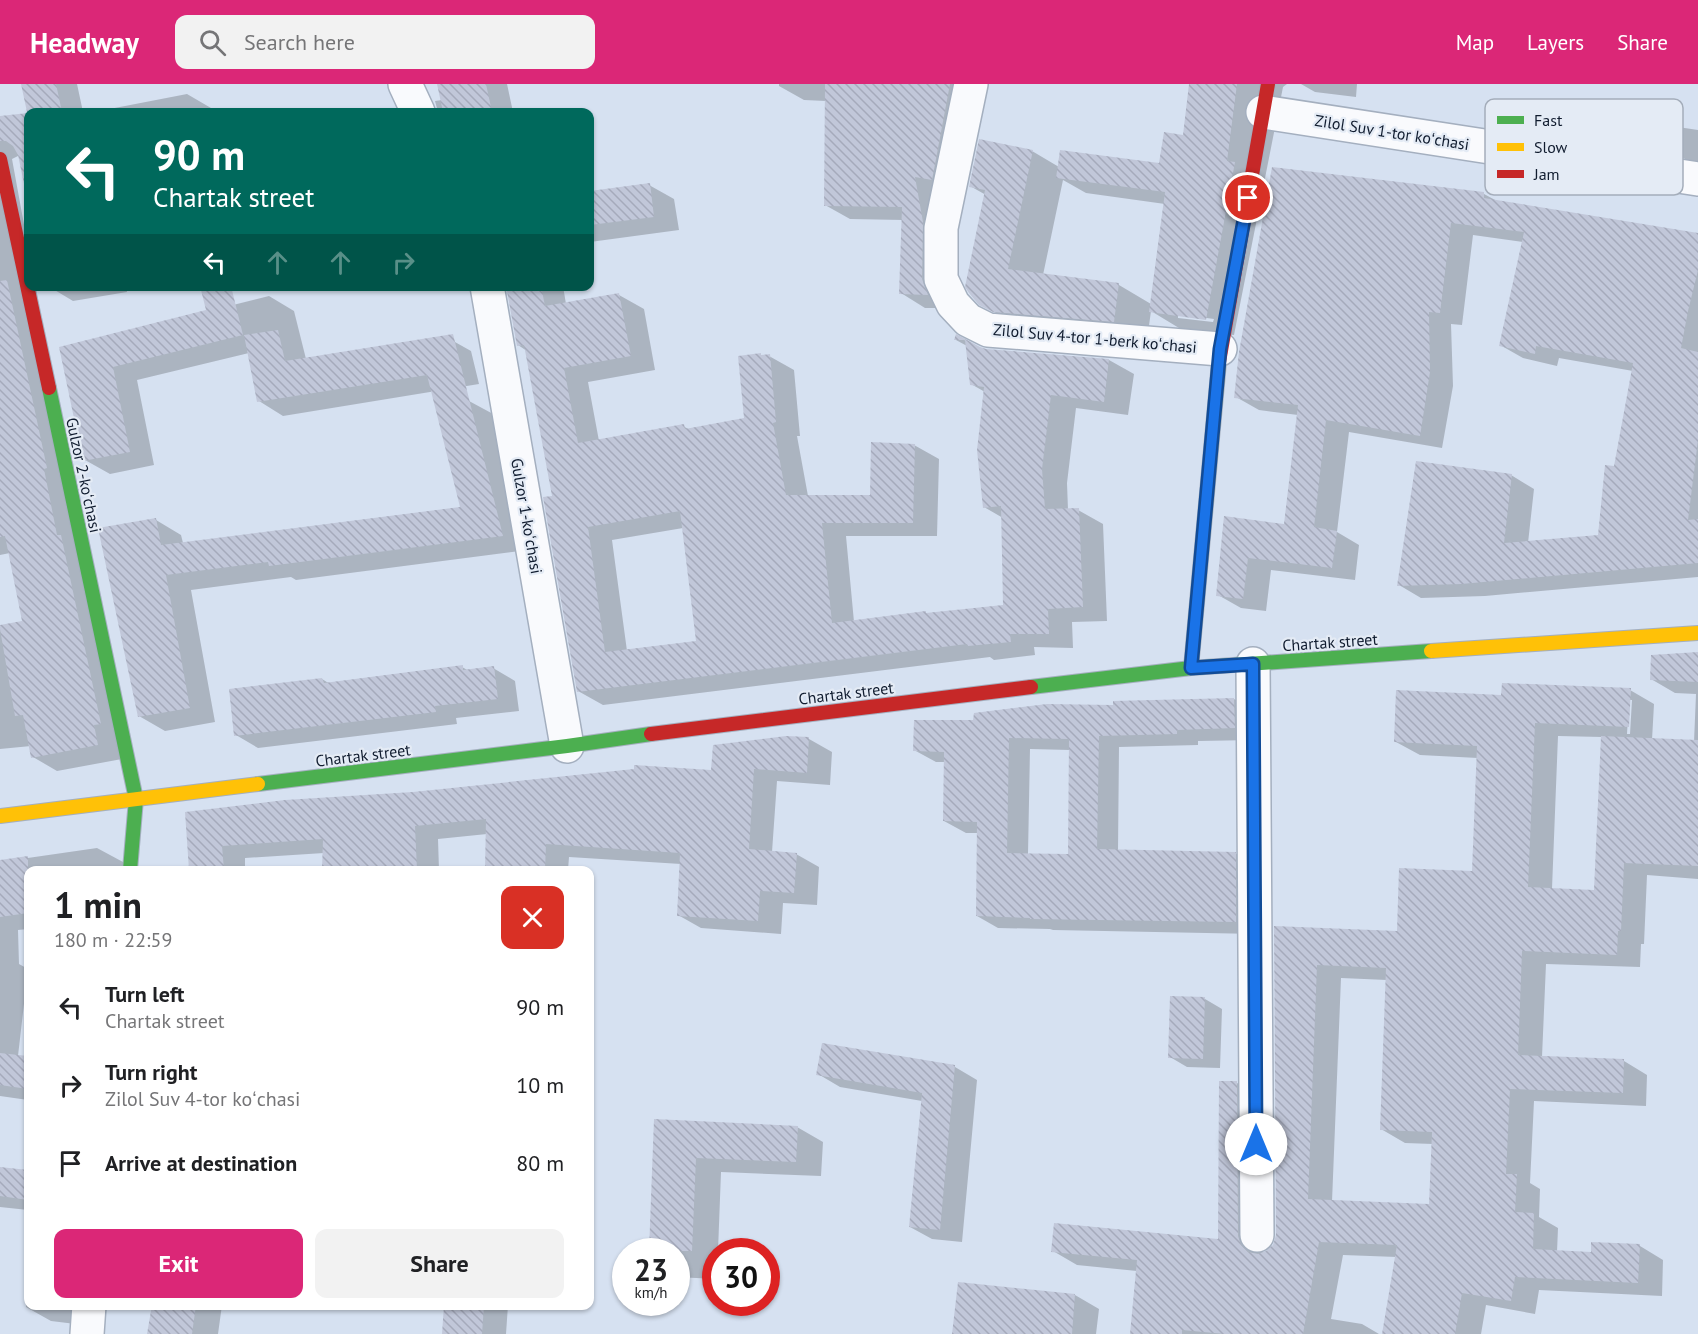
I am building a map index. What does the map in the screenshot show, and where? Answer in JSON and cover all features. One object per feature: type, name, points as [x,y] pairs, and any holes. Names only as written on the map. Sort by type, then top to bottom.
[{"type":"main road","points":[[1191,668],[1220,349],[1265,98]]},
{"type":"main road","name":"Gulzor 2-koʻchasi","points":[[0,159],[24,272]]},
{"type":"main road","name":"Gulzor 2-koʻchasi","points":[[28,291],[136,799],[130,866]]},
{"type":"main road","name":"Chartak street","points":[[0,816],[567,746],[706,726],[1191,668],[1698,633]]},
{"type":"street","points":[[405,84],[416,108]]},
{"type":"street","name":"Zilol Suv 4-tor 1-berk koʻchasi","points":[[971,84],[941,228],[941,279],[953,304],[960,312],[968,320],[988,330],[1220,349]]},
{"type":"street","name":"Zilol Suv 1-tor koʻchasi","points":[[1265,98],[1485,139]]},
{"type":"street","name":"Zilol Suv 1-tor koʻchasi","points":[[1683,176],[1698,179]]},
{"type":"street","name":"Gulzor 1-koʻchasi","points":[[488,291],[567,746]]},
{"type":"street","points":[[1253,664],[1257,1235]]},
{"type":"street","points":[[87,1334],[89,1310]]},
{"type":"building","points":[[21,84],[56,84],[61,108],[26,108]]},
{"type":"building","points":[[437,84],[486,84],[491,108],[442,108]]},
{"type":"building","points":[[825,84],[950,84],[932,180],[915,177],[923,222],[922,279],[928,295],[899,294],[902,207],[824,206]]},
{"type":"building","points":[[1189,84],[1237,84],[1227,161],[1235,162],[1206,320],[1149,312],[1165,192],[1056,178],[1060,150],[1159,163],[1164,132],[1183,135]]},
{"type":"building","points":[[24,113],[24,184],[18,155],[13,146],[6,141],[0,141],[0,116]]},
{"type":"building","points":[[979,139],[1033,150],[1008,269],[1119,283],[1114,322],[993,312],[979,305],[969,293],[965,287],[985,190],[969,187]]},
{"type":"building","points":[[1272,167],[1484,192],[1484,198],[1698,233],[1698,270],[1681,348],[1698,352],[1698,440],[1688,520],[1698,519],[1698,563],[1461,584],[1397,586],[1416,461],[1512,474],[1504,543],[1598,535],[1605,465],[1614,466],[1633,363],[1536,346],[1535,354],[1499,346],[1524,232],[1451,223],[1440,313],[1429,312],[1430,372],[1420,436],[1326,420],[1314,527],[1337,531],[1332,568],[1248,558],[1243,599],[1216,596],[1224,516],[1284,524],[1298,405],[1234,398],[1239,352]]},
{"type":"building","points":[[650,183],[654,217],[594,224],[594,190]]},
{"type":"building","points":[[7,280],[47,468],[44,469],[57,535],[61,535],[101,724],[94,725],[98,745],[31,758],[23,715],[15,716],[0,629],[0,625],[22,621],[5,536],[0,537],[0,281]]},
{"type":"building","points":[[201,291],[232,291],[243,335],[113,367],[130,452],[83,461],[59,347],[206,310]]},
{"type":"building","points":[[507,291],[542,291],[545,306],[619,293],[631,356],[564,368],[578,443],[684,424],[685,429],[744,418],[738,356],[761,353],[761,355],[770,354],[776,422],[773,423],[786,495],[870,495],[871,442],[915,444],[913,523],[822,523],[832,623],[926,611],[926,613],[1003,605],[1001,506],[983,508],[977,450],[984,387],[970,385],[965,340],[954,340],[956,334],[986,349],[1109,359],[1104,402],[1051,395],[1042,469],[1045,509],[1079,508],[1083,607],[1048,609],[1049,634],[1010,634],[1011,642],[968,646],[967,644],[577,692],[543,497],[552,496],[524,345],[517,346]],"holes":[[[680,511],[696,641],[605,652],[588,527]]]},
{"type":"building","points":[[278,330],[285,361],[453,334],[503,536],[269,566],[268,562],[166,575],[190,708],[138,717],[98,528],[156,518],[161,545],[460,507],[427,375],[257,402],[244,335]]},
{"type":"building","points":[[1698,652],[1698,682],[1650,680],[1651,655]]},
{"type":"building","points":[[463,665],[463,670],[494,666],[498,699],[435,706],[436,712],[234,736],[229,689],[322,678],[324,683]]},
{"type":"building","points":[[1502,683],[1631,688],[1629,727],[1535,723],[1528,887],[1594,890],[1601,736],[1698,740],[1698,866],[1624,863],[1621,931],[1618,931],[1617,955],[1522,951],[1518,1055],[1624,1059],[1623,1093],[1510,1089],[1506,1174],[1517,1174],[1515,1212],[1534,1213],[1533,1249],[1591,1252],[1591,1242],[1640,1244],[1638,1283],[1515,1277],[1511,1301],[1462,1293],[1455,1334],[1382,1334],[1397,1245],[1319,1242],[1303,1334],[1225,1334],[1182,1330],[1182,1334],[1130,1334],[1137,1260],[1051,1252],[1054,1223],[1218,1239],[1219,1081],[1237,1081],[1238,1236],[1241,1245],[1248,1252],[1258,1254],[1273,1245],[1276,1235],[1274,926],[1397,931],[1399,868],[1472,871],[1477,746],[1394,742],[1396,690],[1501,695]],"holes":[[[1317,965],[1386,968],[1380,1130],[1432,1132],[1429,1204],[1308,1199]]]},
{"type":"building","points":[[1234,698],[1235,728],[1177,730],[1177,734],[1099,736],[1097,849],[1236,852],[1236,922],[976,916],[977,822],[943,821],[944,752],[913,751],[914,720],[973,720],[974,713],[1047,704],[1113,705],[1113,701]],"holes":[[[1009,738],[1069,739],[1068,854],[1007,853]]]},
{"type":"building","points":[[786,736],[809,737],[807,773],[754,769],[749,849],[797,853],[794,893],[760,891],[758,921],[677,916],[680,853],[546,844],[545,866],[485,866],[486,819],[415,826],[417,866],[322,866],[323,839],[222,846],[224,866],[189,866],[185,812],[285,800],[413,792],[634,769],[634,765],[711,770],[713,745]]},
{"type":"building","points":[[28,856],[28,866],[24,866],[24,914],[0,917],[0,860]]},
{"type":"building","points":[[1170,996],[1205,997],[1203,1059],[1168,1058]]},
{"type":"building","points":[[822,1043],[955,1065],[940,1230],[909,1227],[922,1093],[816,1075]]},
{"type":"building","points":[[0,1053],[24,1056],[24,1088],[0,1085]]},
{"type":"building","points":[[654,1119],[798,1126],[796,1162],[696,1158],[692,1251],[690,1251],[690,1238],[649,1238]]},
{"type":"building","points":[[0,1167],[24,1170],[24,1199],[0,1196]]},
{"type":"building","points":[[958,1282],[1075,1294],[1072,1334],[952,1334]]},
{"type":"building","points":[[151,1310],[195,1310],[192,1334],[147,1334]]},
{"type":"building","points":[[444,1310],[484,1310],[482,1334],[442,1334]]},
{"type":"traffic: fast","points":[[49,388],[136,799],[130,866]]},
{"type":"traffic: fast","points":[[1031,687],[1191,668],[1431,651]]},
{"type":"traffic: fast","points":[[258,784],[651,734]]},
{"type":"traffic: slow","points":[[1191,668],[1219,362]]},
{"type":"traffic: slow","points":[[1431,651],[1698,633]]},
{"type":"traffic: slow","points":[[0,816],[258,784]]},
{"type":"traffic: jam","points":[[1219,362],[1268,84]]},
{"type":"traffic: jam","points":[[0,159],[24,271]]},
{"type":"traffic: jam","points":[[28,291],[49,388]]},
{"type":"traffic: jam","points":[[651,734],[1031,687]]},
{"type":"route","points":[[1248,198],[1220,349],[1191,668],[1253,664],[1256,1144]]}]
